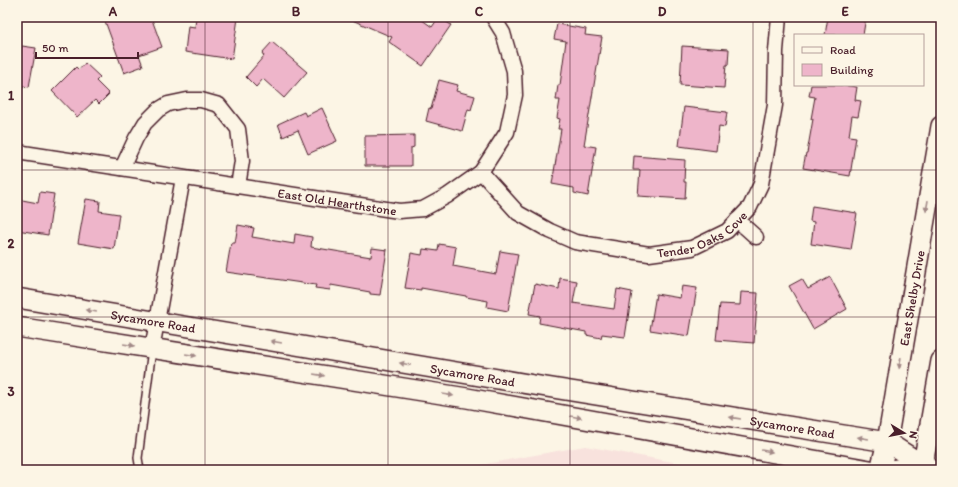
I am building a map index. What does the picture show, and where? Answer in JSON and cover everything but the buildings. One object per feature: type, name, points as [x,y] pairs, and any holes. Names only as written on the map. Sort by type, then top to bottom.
[{"type":"street","name":"East Old Hearthstone","points":[[17,152],[399,212],[422,209],[447,196],[481,172],[507,132],[515,95],[514,71],[503,33],[493,17]]},
{"type":"street","name":"Tender Oaks Cove","points":[[481,172],[518,213],[550,231],[575,242],[649,254],[692,248],[727,231],[750,207],[761,184],[775,106],[776,51],[779,17]]},
{"type":"street","points":[[122,168],[136,138],[146,123],[158,110],[168,104],[187,100],[201,100],[219,105],[238,129],[242,162],[238,186]]},
{"type":"street","name":"East Shelby Drive","points":[[880,470],[887,442],[941,126]]},
{"type":"street","points":[[152,349],[183,178]]},
{"type":"street","points":[[737,220],[756,237]]},
{"type":"street","name":"Sycamore Road","points":[[17,298],[556,389],[887,442],[929,468]]},
{"type":"street","name":"Sycamore Road","points":[[17,327],[467,398],[870,470]]},
{"type":"street","points":[[891,470],[929,468],[941,361]]},
{"type":"lane","points":[[140,470],[138,458],[152,349]]},
{"type":"shaded area","points":[[585,446],[717,470],[452,470]]}]
